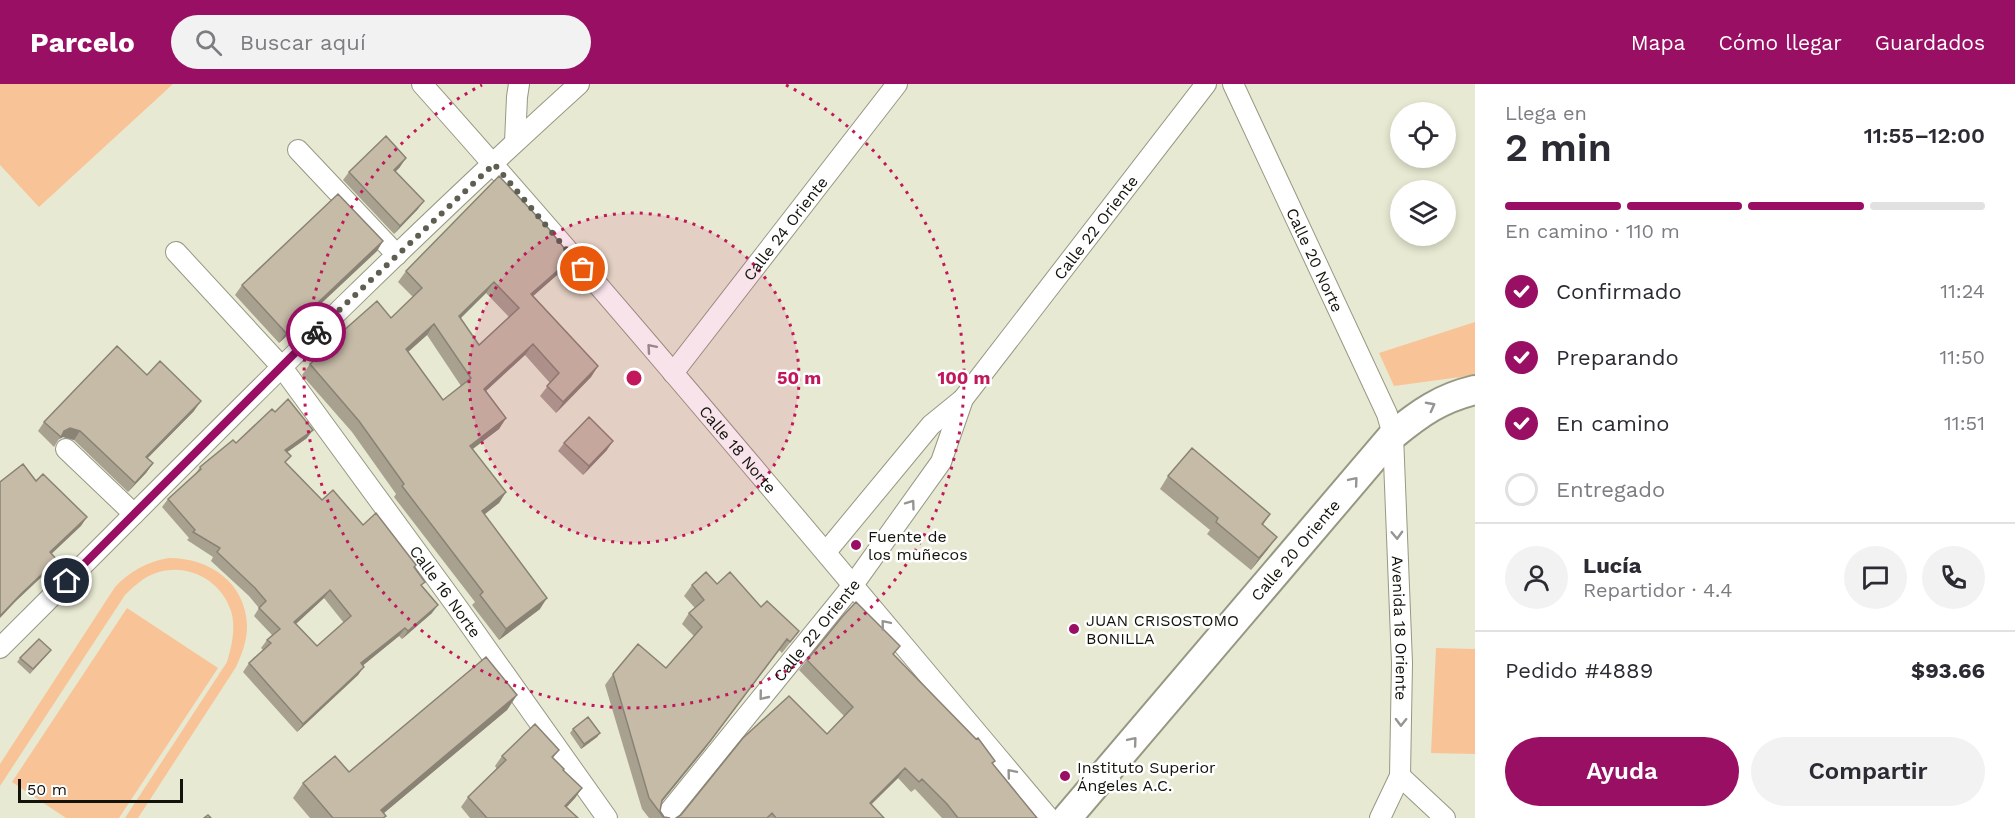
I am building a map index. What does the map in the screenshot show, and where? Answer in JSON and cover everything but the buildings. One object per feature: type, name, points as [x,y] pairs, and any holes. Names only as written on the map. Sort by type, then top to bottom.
[{"type":"street","name":"Calle 18 Norte","points":[[422,84],[494,164],[826,552],[1049,818]]},
{"type":"street","points":[[515,142],[519,84]]},
{"type":"street","points":[[0,648],[280,366],[579,84]]},
{"type":"street","name":"Calle 24 Oriente","points":[[673,373],[897,84]]},
{"type":"street","name":"Calle 22 Oriente","points":[[826,552],[931,425],[963,399],[1206,84]]},
{"type":"street","name":"Calle 20 Norte","points":[[1233,84],[1387,414],[1393,435]]},
{"type":"street","points":[[298,150],[397,255]]},
{"type":"street","name":"Calle 16 Norte","points":[[176,252],[280,366],[455,604],[607,818]]},
{"type":"street","name":"Calle 20 Oriente","points":[[1067,818],[1393,435],[1446,398],[1475,390]]},
{"type":"street","name":"Calle 22 Oriente","points":[[664,818],[853,585],[941,462],[963,399]]},
{"type":"street","name":"Avenida 18 Oriente","points":[[1380,818],[1400,776],[1402,663],[1393,435]]},
{"type":"street","points":[[66,449],[134,514]]},
{"type":"street","points":[[1400,776],[1445,818]]},
{"type":"shaded area","points":[[0,84],[173,84],[39,207],[0,165]]},
{"type":"shaded area","points":[[1475,322],[1475,375],[1394,386],[1379,353]]},
{"type":"shaded area","points":[[169,558],[198,563],[223,576],[240,597],[245,611],[247,632],[236,667],[138,818],[125,818],[227,662],[230,650],[233,623],[226,600],[211,582],[191,572],[168,570],[156,573],[143,579],[125,595],[0,786],[0,764],[115,587],[139,568]]},
{"type":"shaded area","points":[[127,608],[218,668],[119,818],[66,818],[12,782]]},
{"type":"shaded area","points":[[1436,648],[1475,649],[1475,754],[1431,753]]},
{"type":"way so far","points":[[316,332],[494,164],[583,269]]},
{"type":"place","name":"Fuente de los muñecos","points":[[856,545]]},
{"type":"place","name":"JUAN CRISOSTOMO BONILLA","points":[[1074,629]]},
{"type":"place","name":"Instituto Superior Ángeles A.C.","points":[[1065,776]]},
{"type":"route","points":[[67,581],[316,332]]}]
